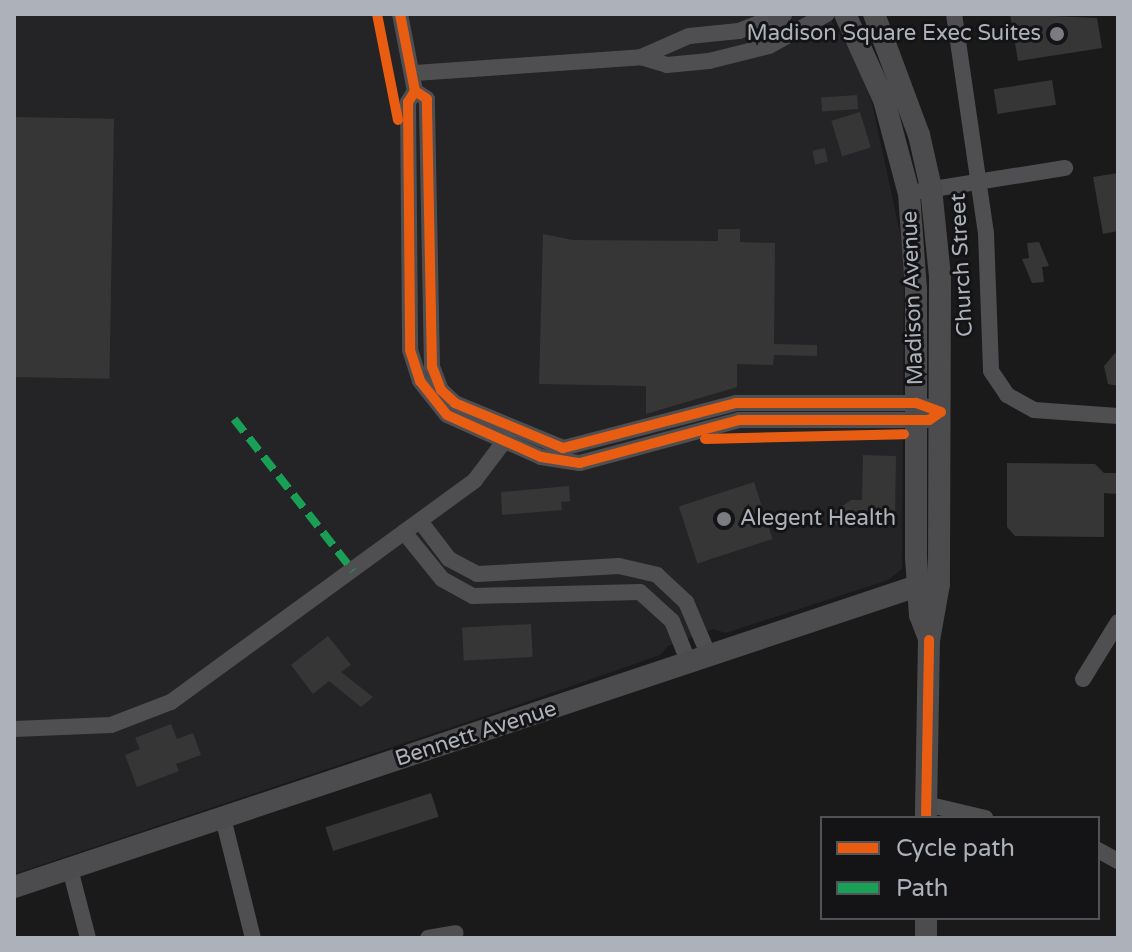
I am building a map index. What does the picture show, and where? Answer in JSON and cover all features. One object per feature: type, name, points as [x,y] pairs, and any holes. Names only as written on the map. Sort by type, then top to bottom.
[{"type":"main road","name":"Madison Avenue","points":[[845,14],[884,100],[909,194],[916,412],[928,585],[926,811]]},
{"type":"main road","name":"Madison Avenue","points":[[874,14],[907,96],[931,188],[940,276],[941,412],[928,585]]},
{"type":"main road","name":"Bennett Avenue","points":[[14,887],[928,585]]},
{"type":"street","points":[[400,14],[415,73],[415,91],[427,99],[432,367],[441,390],[455,403],[508,436],[576,448],[736,403],[941,412]]},
{"type":"street","points":[[641,57],[667,65],[735,56],[787,38],[827,14]]},
{"type":"street","name":"Church Street","points":[[954,14],[980,182],[988,353],[997,384],[1034,410],[1118,416]]},
{"type":"street","points":[[415,73],[641,57],[689,36],[739,31],[780,15]]},
{"type":"street","points":[[909,194],[1065,168]]},
{"type":"street","points":[[14,729],[93,728],[148,714],[197,685],[475,480],[508,436]]},
{"type":"street","points":[[420,521],[449,559],[477,574],[619,566],[657,575],[686,602],[699,659]]},
{"type":"street","points":[[404,532],[442,579],[473,596],[640,592],[672,621],[699,659]]},
{"type":"street","points":[[1083,679],[1118,622]]},
{"type":"street","points":[[926,811],[968,816]]},
{"type":"street","points":[[223,818],[253,938]]},
{"type":"street","points":[[1100,851],[1118,861]]},
{"type":"street","points":[[70,869],[88,938]]},
{"type":"street","points":[[428,938],[456,933]]},
{"type":"shaded area","points":[[14,14],[827,14],[854,57],[872,103],[904,252],[902,569],[888,580],[726,633],[713,629],[668,646],[660,655],[14,874]]},
{"type":"building","name":"Madison Square Exec Suites","points":[[1010,14],[1097,18],[1102,48],[1018,61]]},
{"type":"building","points":[[1052,80],[1056,105],[998,114],[994,89]]},
{"type":"building","points":[[857,95],[858,109],[822,111],[821,98]]},
{"type":"building","points":[[860,112],[871,147],[842,156],[831,121]]},
{"type":"building","points":[[14,117],[114,119],[109,379],[14,377]]},
{"type":"building","points":[[825,148],[828,162],[815,164],[812,151]]},
{"type":"building","points":[[1118,173],[1118,231],[1103,234],[1093,177]]},
{"type":"building","points":[[718,229],[740,229],[740,242],[775,243],[774,344],[817,345],[817,356],[774,355],[773,365],[737,364],[737,387],[646,414],[646,386],[539,384],[543,234],[573,240],[718,241]]},
{"type":"building","points":[[1039,242],[1049,266],[1042,267],[1044,282],[1032,283],[1022,259],[1029,258],[1027,243]]},
{"type":"building","points":[[1115,353],[1118,354],[1118,386],[1108,384],[1104,366]]},
{"type":"building","points":[[863,455],[896,456],[895,519],[862,519],[860,512],[839,528],[830,515],[851,500],[862,500]]},
{"type":"building","points":[[1007,463],[1095,464],[1104,473],[1118,473],[1117,494],[1104,493],[1104,537],[1015,536],[1007,527]]},
{"type":"building","name":"Alegent Health","points":[[754,482],[773,539],[697,563],[679,506]]},
{"type":"building","points":[[569,486],[570,501],[561,502],[562,510],[502,515],[501,492]]},
{"type":"building","points":[[531,624],[533,657],[464,661],[462,628]]},
{"type":"building","points":[[328,636],[351,665],[341,672],[373,697],[361,707],[329,681],[313,694],[291,665]]},
{"type":"building","points":[[171,724],[177,739],[193,733],[201,755],[176,764],[179,771],[137,787],[125,755],[140,749],[135,738]]},
{"type":"building","points":[[431,793],[439,817],[333,851],[325,827]]},
{"type":"marked path","points":[[234,419],[353,571]]},
{"type":"cycle path","points":[[377,14],[398,120]]},
{"type":"cycle path","points":[[400,14],[415,91],[408,102],[410,350],[420,381],[447,415],[541,457],[580,463],[739,420],[929,420],[941,412],[916,403],[736,403],[563,448],[455,403],[441,390],[432,367],[427,99],[415,91]]},
{"type":"cycle path","points":[[705,439],[904,434]]},
{"type":"cycle path","points":[[926,816],[929,640]]},
{"type":"place","name":"Madison Square Exec Suites","points":[[1057,34]]},
{"type":"place","name":"Alegent Health","points":[[724,519]]}]
